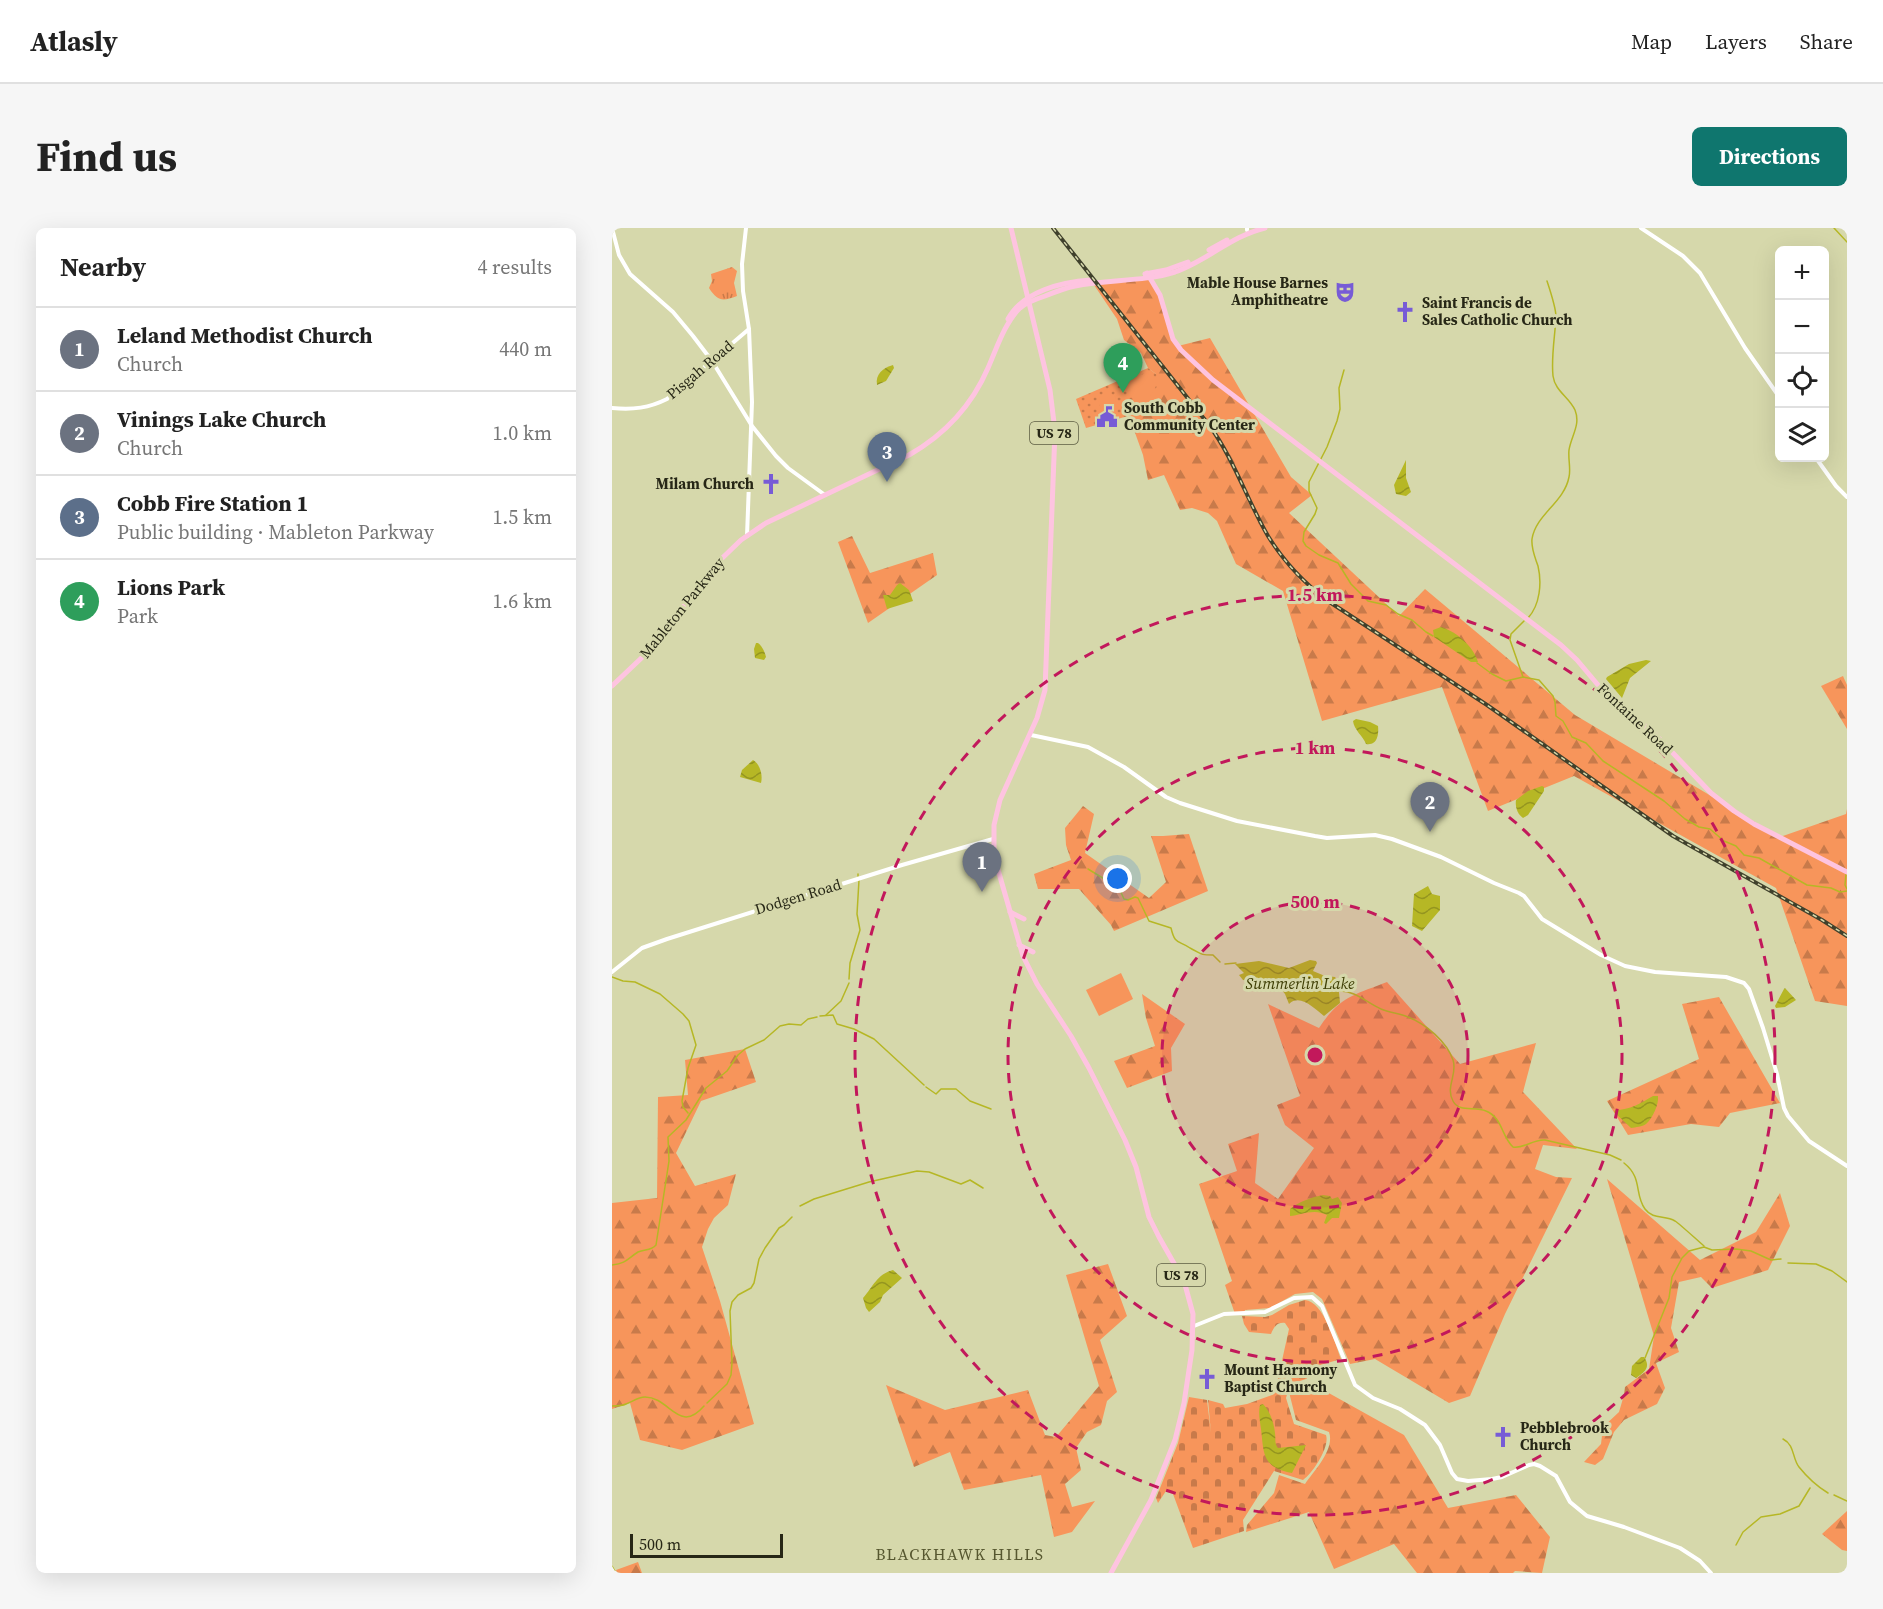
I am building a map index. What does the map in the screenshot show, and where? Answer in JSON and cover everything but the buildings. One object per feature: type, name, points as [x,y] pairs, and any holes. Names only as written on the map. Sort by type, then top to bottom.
[{"type":"main road","name":"US 78","points":[[1011,228],[1050,390],[1054,431],[1045,684],[1042,703],[1031,735],[1000,800],[993,839],[994,856],[1023,956],[1037,984],[1088,1067],[1130,1150],[1149,1216],[1187,1287],[1194,1326],[1185,1397],[1173,1447],[1151,1500],[1111,1573]]},
{"type":"main road","points":[[1029,300],[1084,283],[1177,271],[1244,234],[1265,228]]},
{"type":"main road","points":[[1148,275],[1182,265],[1249,229]]},
{"type":"main road","name":"Fontaine Road","points":[[1148,275],[1160,295],[1173,339],[1181,350],[1213,380],[1561,645],[1578,660],[1614,704],[1652,731],[1711,793],[1734,812],[1847,872]]},
{"type":"main road","name":"Mableton Parkway","points":[[612,686],[652,648],[713,567],[747,536],[766,523],[909,455],[940,433],[957,417],[978,388],[1013,316],[1029,300]]},
{"type":"main road","name":"Mableton Parkway","points":[[1000,340],[1015,307],[1029,300]]},
{"type":"main road","points":[[1013,316],[1024,310],[1032,315]]},
{"type":"main road","points":[[1034,727],[1040,737]]},
{"type":"main road","points":[[1010,912],[1024,919]]},
{"type":"main road","points":[[1019,945],[1033,952]]},
{"type":"street","points":[[612,228],[625,268],[673,312],[712,361],[752,426],[788,468],[825,495]]},
{"type":"street","points":[[746,228],[742,264],[743,291],[749,328],[752,426],[747,536]]},
{"type":"street","points":[[1641,228],[1669,246],[1700,273],[1745,348],[1775,392]]},
{"type":"street","name":"Pisgah Road","points":[[612,408],[653,406],[667,399],[749,328]]},
{"type":"street","points":[[1819,462],[1847,497]]},
{"type":"street","points":[[1031,735],[1088,747],[1124,767],[1173,801],[1237,821],[1315,837],[1375,835],[1418,848],[1519,893],[1542,919],[1601,955],[1625,966],[1654,972],[1733,978],[1744,982],[1749,989],[1763,1028],[1788,1116],[1809,1141],[1847,1166]]},
{"type":"street","name":"Dodgen Road","points":[[612,972],[642,948],[667,939],[852,880],[993,839]]},
{"type":"street","points":[[1194,1326],[1224,1314],[1258,1313],[1270,1310],[1294,1298],[1316,1298],[1322,1306],[1355,1385],[1373,1398],[1400,1409],[1425,1425],[1440,1445],[1457,1479],[1468,1481],[1502,1478],[1534,1464],[1540,1466],[1556,1476],[1570,1502],[1587,1516],[1680,1548],[1700,1561],[1712,1573]]},
{"type":"green space","points":[[732,267],[737,271],[734,283],[737,296],[718,298],[709,288],[712,281],[711,274]]},
{"type":"green space","points":[[1148,276],[1154,283],[1178,346],[1210,338],[1291,477],[1312,495],[1289,513],[1399,616],[1425,589],[1575,715],[1780,837],[1846,814],[1847,809],[1847,1006],[1815,1001],[1776,888],[1574,776],[1488,811],[1442,687],[1322,721],[1283,591],[1236,564],[1217,521],[1208,513],[1192,508],[1180,510],[1164,475],[1148,480],[1143,455],[1129,416],[1142,411],[1156,374],[1148,368],[1141,353],[1124,340],[1117,319],[1094,285]]},
{"type":"green space","points":[[1148,368],[1156,374],[1159,387],[1142,412],[1086,428],[1076,399]]},
{"type":"green space","points":[[1152,371],[1156,386],[1148,399],[1136,408],[1126,380]]},
{"type":"green space","points":[[1101,396],[1116,396],[1115,408],[1103,415],[1098,401]]},
{"type":"green space","points":[[852,536],[870,573],[933,553],[937,575],[868,623],[838,542]]},
{"type":"green space","points":[[1843,676],[1847,685],[1847,729],[1821,686]]},
{"type":"green space","points":[[1083,806],[1094,814],[1085,853],[1149,898],[1166,882],[1151,836],[1189,834],[1208,891],[1114,931],[1079,889],[1038,889],[1034,874],[1071,860],[1066,845],[1065,828]]},
{"type":"green space","points":[[1121,973],[1133,999],[1099,1016],[1086,990]]},
{"type":"green space","points":[[1387,982],[1460,1064],[1536,1043],[1523,1092],[1577,1149],[1543,1145],[1535,1169],[1556,1177],[1572,1178],[1505,1314],[1470,1396],[1449,1403],[1375,1359],[1350,1364],[1322,1299],[1313,1292],[1295,1294],[1270,1308],[1245,1310],[1244,1313],[1235,1314],[1225,1285],[1232,1281],[1199,1184],[1237,1171],[1228,1144],[1259,1133],[1255,1183],[1278,1199],[1314,1148],[1285,1125],[1277,1105],[1300,1096],[1268,1004],[1319,1028],[1334,1009],[1348,998]]},
{"type":"green space","points":[[1142,994],[1185,1024],[1171,1048],[1172,1071],[1127,1088],[1114,1061],[1155,1046],[1146,1018]]},
{"type":"green space","points":[[1719,997],[1780,1103],[1730,1113],[1719,1127],[1691,1124],[1628,1135],[1607,1101],[1699,1059],[1682,1004]]},
{"type":"green space","points":[[745,1049],[756,1082],[701,1101],[676,1153],[695,1186],[736,1174],[728,1205],[714,1218],[702,1247],[720,1301],[754,1424],[682,1450],[640,1440],[630,1403],[612,1409],[612,1203],[657,1198],[658,1097],[688,1095],[685,1060]]},
{"type":"green space","points":[[1607,1179],[1700,1260],[1756,1232],[1780,1193],[1790,1226],[1768,1270],[1712,1288],[1701,1277],[1679,1282],[1671,1328],[1679,1352],[1656,1363],[1665,1388],[1657,1404],[1624,1420],[1614,1432],[1603,1459],[1595,1465],[1584,1462],[1601,1444],[1603,1427],[1619,1412],[1625,1387],[1649,1369],[1654,1336]]},
{"type":"green space","points":[[1108,1264],[1127,1316],[1100,1340],[1117,1392],[1107,1401],[1101,1425],[1087,1432],[1076,1448],[1081,1470],[1065,1484],[1072,1507],[1095,1501],[1072,1532],[1054,1537],[1041,1475],[964,1490],[950,1452],[914,1467],[886,1385],[945,1410],[1028,1390],[1045,1435],[1056,1437],[1099,1386],[1066,1275]]},
{"type":"green space","points":[[1305,1300],[1312,1302],[1323,1315],[1341,1359],[1324,1364],[1306,1379],[1297,1382],[1288,1391],[1286,1398],[1294,1424],[1326,1435],[1326,1446],[1323,1453],[1316,1466],[1303,1480],[1274,1471],[1243,1520],[1244,1531],[1193,1548],[1173,1494],[1166,1491],[1158,1503],[1156,1498],[1178,1443],[1189,1397],[1207,1400],[1211,1433],[1208,1400],[1223,1404],[1225,1408],[1247,1404],[1272,1395],[1275,1392],[1289,1329],[1285,1323],[1280,1323],[1271,1334],[1249,1332],[1242,1316],[1265,1317]]},
{"type":"green space","points":[[1309,1382],[1404,1435],[1448,1508],[1516,1495],[1550,1537],[1542,1573],[1515,1571],[1513,1573],[1417,1573],[1394,1544],[1334,1569],[1309,1512],[1246,1532],[1247,1525],[1274,1493],[1279,1475],[1305,1484],[1327,1452],[1329,1432],[1296,1420],[1289,1392],[1294,1387]]},
{"type":"green space","points":[[1847,1511],[1847,1551],[1842,1550],[1822,1534]]},
{"type":"green space","points":[[638,1562],[642,1573],[617,1573],[616,1570]]},
{"type":"water","points":[[893,365],[894,368],[886,381],[877,385],[880,372]]},
{"type":"water","points":[[1406,460],[1406,478],[1411,492],[1406,496],[1396,494],[1394,485]]},
{"type":"water","points":[[900,583],[909,590],[913,601],[887,609],[883,595],[890,595]]},
{"type":"water","points":[[1441,627],[1464,640],[1478,662],[1471,662],[1434,637],[1433,630]]},
{"type":"water","points":[[756,643],[764,651],[766,657],[764,660],[755,658]]},
{"type":"water","points":[[1651,661],[1630,678],[1622,698],[1606,679],[1607,677],[1629,664]]},
{"type":"water","points":[[1356,719],[1378,726],[1378,736],[1375,742],[1366,744],[1354,724],[1353,721]]},
{"type":"water","points":[[753,760],[760,770],[761,783],[740,777],[742,770]]},
{"type":"water","points":[[1542,786],[1544,791],[1528,815],[1523,818],[1517,810],[1516,800],[1528,791]]},
{"type":"water","points":[[1428,886],[1432,894],[1440,896],[1440,910],[1422,931],[1412,926],[1414,894]]},
{"type":"water","name":"Summerlin Lake","points":[[1310,960],[1317,963],[1313,971],[1335,977],[1338,981],[1340,1003],[1324,1016],[1303,1001],[1293,1001],[1289,1004],[1281,989],[1243,980],[1239,975],[1244,973],[1235,964],[1259,961],[1289,968]]},
{"type":"water","points":[[1785,988],[1796,1000],[1785,1007],[1776,1008],[1775,1006]]},
{"type":"water","points":[[1653,1096],[1658,1096],[1656,1107],[1651,1118],[1643,1126],[1631,1128],[1614,1112],[1635,1106]]},
{"type":"water","points":[[1323,1195],[1330,1196],[1332,1199],[1338,1197],[1342,1203],[1339,1218],[1332,1218],[1326,1224],[1324,1223],[1327,1215],[1322,1213],[1312,1212],[1290,1216],[1290,1209],[1293,1206]]},
{"type":"water","points":[[893,1270],[902,1278],[869,1312],[863,1298],[879,1278]]},
{"type":"water","points":[[1644,1357],[1647,1366],[1636,1378],[1631,1375],[1632,1366]]},
{"type":"water","points":[[1263,1404],[1273,1421],[1278,1448],[1306,1445],[1292,1473],[1275,1467],[1266,1458],[1259,1414],[1260,1405]]},
{"type":"waterway","points":[[1834,228],[1847,242]]},
{"type":"waterway","points":[[1528,618],[1535,607],[1540,586],[1532,539],[1539,522],[1566,486],[1570,474],[1569,450],[1577,421],[1575,410],[1554,381],[1553,354],[1556,317],[1547,281]]},
{"type":"waterway","points":[[1344,370],[1339,388],[1340,409],[1337,421],[1309,482],[1309,491],[1317,508],[1304,532],[1303,541],[1319,555],[1338,563],[1351,584],[1368,601],[1386,605],[1433,636]]},
{"type":"waterway","points":[[1523,677],[1510,640],[1511,634],[1524,621]]},
{"type":"waterway","points":[[1477,663],[1506,681],[1523,677],[1539,680],[1553,696],[1556,716],[1563,721],[1572,737],[1586,743],[1603,761],[1664,801],[1685,819],[1699,827],[1710,829],[1724,841],[1736,846],[1744,855],[1759,858],[1807,885],[1831,888],[1840,892],[1847,891]]},
{"type":"waterway","points":[[1088,869],[1119,888],[1124,899],[1138,898],[1149,921],[1171,928],[1178,941],[1201,954],[1213,955],[1220,962]]},
{"type":"waterway","points":[[1846,874],[1847,889]]},
{"type":"waterway","points":[[849,979],[850,963],[860,930],[857,914],[859,880]]},
{"type":"waterway","points":[[1225,964],[1236,963]]},
{"type":"waterway","points":[[612,977],[635,982],[660,994],[689,1021],[696,1045],[688,1068],[682,1101],[688,1113]]},
{"type":"waterway","points":[[826,1015],[841,1001],[849,983]]},
{"type":"waterway","points":[[1340,991],[1351,993],[1381,1009],[1415,1020],[1435,1034],[1453,1060],[1454,1070],[1450,1091],[1453,1101],[1459,1107],[1482,1110],[1492,1114],[1513,1147],[1545,1140],[1610,1155],[1621,1160]]},
{"type":"waterway","points":[[820,1016],[833,1015],[837,1024],[874,1039],[924,1085]]},
{"type":"waterway","points":[[612,1265],[624,1262],[638,1252],[656,1245],[669,1161],[668,1137],[686,1120],[706,1088],[727,1071],[745,1049],[764,1040],[780,1026],[801,1025],[808,1019],[817,1017]]},
{"type":"waterway","points":[[926,1087],[936,1094],[941,1089],[956,1089],[970,1101],[991,1109]]},
{"type":"waterway","points":[[1624,1163],[1634,1174],[1645,1209],[1655,1216],[1675,1221],[1704,1246]]},
{"type":"waterway","points":[[800,1206],[814,1199],[869,1182],[917,1171],[929,1172],[961,1184],[970,1180],[983,1188]]},
{"type":"waterway","points":[[707,1403],[727,1384],[731,1375],[730,1311],[732,1302],[738,1295],[751,1288],[759,1259],[765,1248],[779,1228],[792,1217]]},
{"type":"waterway","points":[[1645,1358],[1669,1298],[1672,1277],[1682,1258],[1689,1251],[1704,1247],[1712,1250],[1736,1249],[1751,1251],[1771,1260],[1781,1259]]},
{"type":"waterway","points":[[1788,1263],[1816,1264],[1832,1271],[1847,1282]]},
{"type":"waterway","points":[[612,1406],[623,1405],[645,1397],[661,1402],[681,1416],[688,1417],[704,1406]]},
{"type":"waterway","points":[[1783,1439],[1790,1445],[1799,1467],[1813,1482],[1828,1493]]},
{"type":"waterway","points":[[1736,1545],[1743,1532],[1761,1517],[1780,1514],[1799,1506],[1810,1488]]},
{"type":"waterway","points":[[1834,1495],[1847,1501]]},
{"type":"waterway","points":[[612,1566],[616,1573]]},
{"type":"railway","points":[[1053,228],[1209,425],[1226,452],[1274,546],[1295,572],[1311,587],[1328,601],[1487,705],[1673,836],[1847,936]]},
{"type":"place","name":"Mable House Barnes Amphitheatre","points":[[1345,292]]},
{"type":"place","name":"Saint Francis de Sales Catholic Church","points":[[1405,312]]},
{"type":"place","name":"Lions Park","points":[[1123,393]]},
{"type":"place","name":"South Cobb Community Center","points":[[1107,417]]},
{"type":"place","name":"Cobb Fire Station 1","points":[[887,482]]},
{"type":"place","name":"Milam Church","points":[[771,484]]},
{"type":"place","name":"Vinings Lake Church","points":[[1430,832]]},
{"type":"place","name":"Leland Methodist Church","points":[[982,892]]},
{"type":"place","name":"Mount Harmony Baptist Church","points":[[1207,1379]]},
{"type":"place","name":"Pebblebrook Church","points":[[1503,1437]]},
{"type":"district","name":"BLACKHAWK HILLS","points":[[960,1554]]}]
